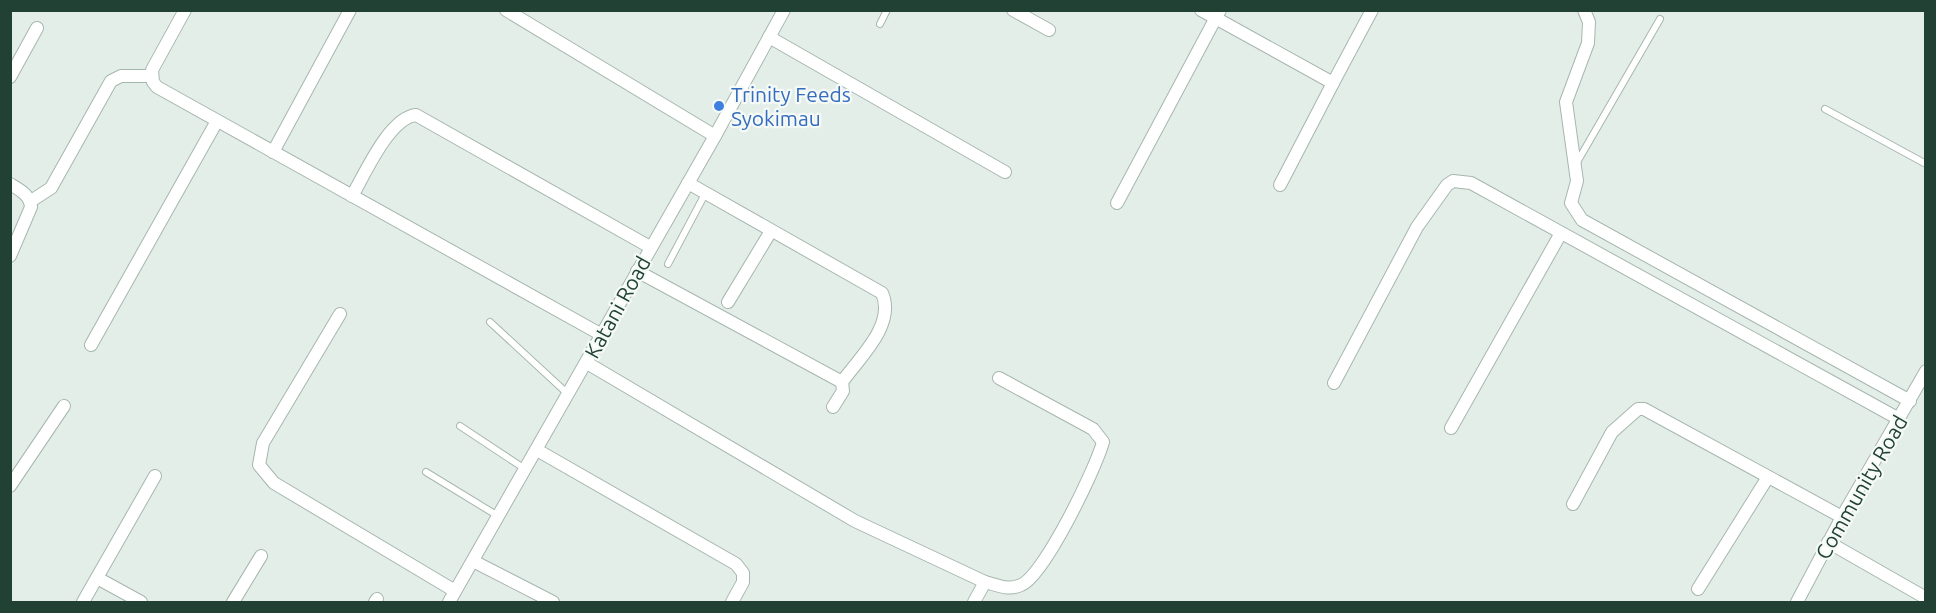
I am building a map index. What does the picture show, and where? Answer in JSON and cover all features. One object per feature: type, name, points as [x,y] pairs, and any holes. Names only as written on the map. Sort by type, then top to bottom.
[{"type":"street","points":[[185,10],[152,70],[157,87],[602,335]]},
{"type":"street","points":[[273,152],[350,10]]},
{"type":"street","points":[[506,10],[715,136]]},
{"type":"street","name":"Katani Road","points":[[452,597],[587,363],[784,10]]},
{"type":"street","points":[[1013,10],[1049,30]]},
{"type":"street","points":[[1201,10],[1217,15],[1333,83]]},
{"type":"street","points":[[1280,185],[1372,10]]},
{"type":"street","points":[[1584,10],[1590,32],[1588,43],[1566,102],[1576,181],[1571,203],[1582,220],[1910,401]]},
{"type":"street","points":[[1117,203],[1217,15]]},
{"type":"street","points":[[10,77],[38,28]]},
{"type":"street","points":[[769,37],[1005,171]]},
{"type":"street","points":[[31,201],[51,188],[111,81],[121,76],[152,76]]},
{"type":"street","points":[[352,196],[388,135],[399,121],[416,115],[650,247]]},
{"type":"street","points":[[91,345],[217,121]]},
{"type":"street","points":[[1334,383],[1417,227],[1453,181],[1472,183],[1899,419]]},
{"type":"street","points":[[688,183],[882,293],[887,304],[886,316],[881,328],[842,382],[843,391],[832,407]]},
{"type":"street","points":[[10,184],[31,201]]},
{"type":"street","points":[[10,256],[30,213],[31,201]]},
{"type":"street","points":[[728,303],[771,231]]},
{"type":"street","points":[[1451,428],[1561,232]]},
{"type":"street","points":[[637,271],[842,382]]},
{"type":"street","points":[[340,314],[263,442],[259,465],[274,483],[452,597]]},
{"type":"street","points":[[587,363],[855,521],[985,582],[1008,589],[1023,585],[1035,575],[1081,494],[1103,442],[1093,429],[999,378]]},
{"type":"street","name":"Community Road","points":[[1797,603],[1828,542],[1926,371]]},
{"type":"street","points":[[10,486],[64,406]]},
{"type":"street","points":[[1573,504],[1612,432],[1638,409],[1644,410],[1842,517]]},
{"type":"street","points":[[537,450],[736,564],[743,573],[743,582],[732,603]]},
{"type":"street","points":[[83,603],[99,579],[155,476]]},
{"type":"street","points":[[1698,589],[1768,477]]},
{"type":"street","points":[[1828,542],[1926,598]]},
{"type":"street","points":[[233,603],[261,556]]},
{"type":"street","points":[[473,561],[552,603]]},
{"type":"street","points":[[99,579],[141,603]]},
{"type":"street","points":[[974,603],[985,582]]},
{"type":"lane","points":[[880,24],[887,10]]},
{"type":"lane","points":[[1575,167],[1660,19]]},
{"type":"lane","points":[[1826,109],[1926,164]]},
{"type":"lane","points":[[668,264],[706,193]]},
{"type":"lane","points":[[490,322],[568,395]]},
{"type":"lane","points":[[460,426],[525,470]]},
{"type":"lane","points":[[426,472],[498,516]]},
{"type":"place","name":"Trinity Feeds Syokimau","points":[[719,106]]}]
